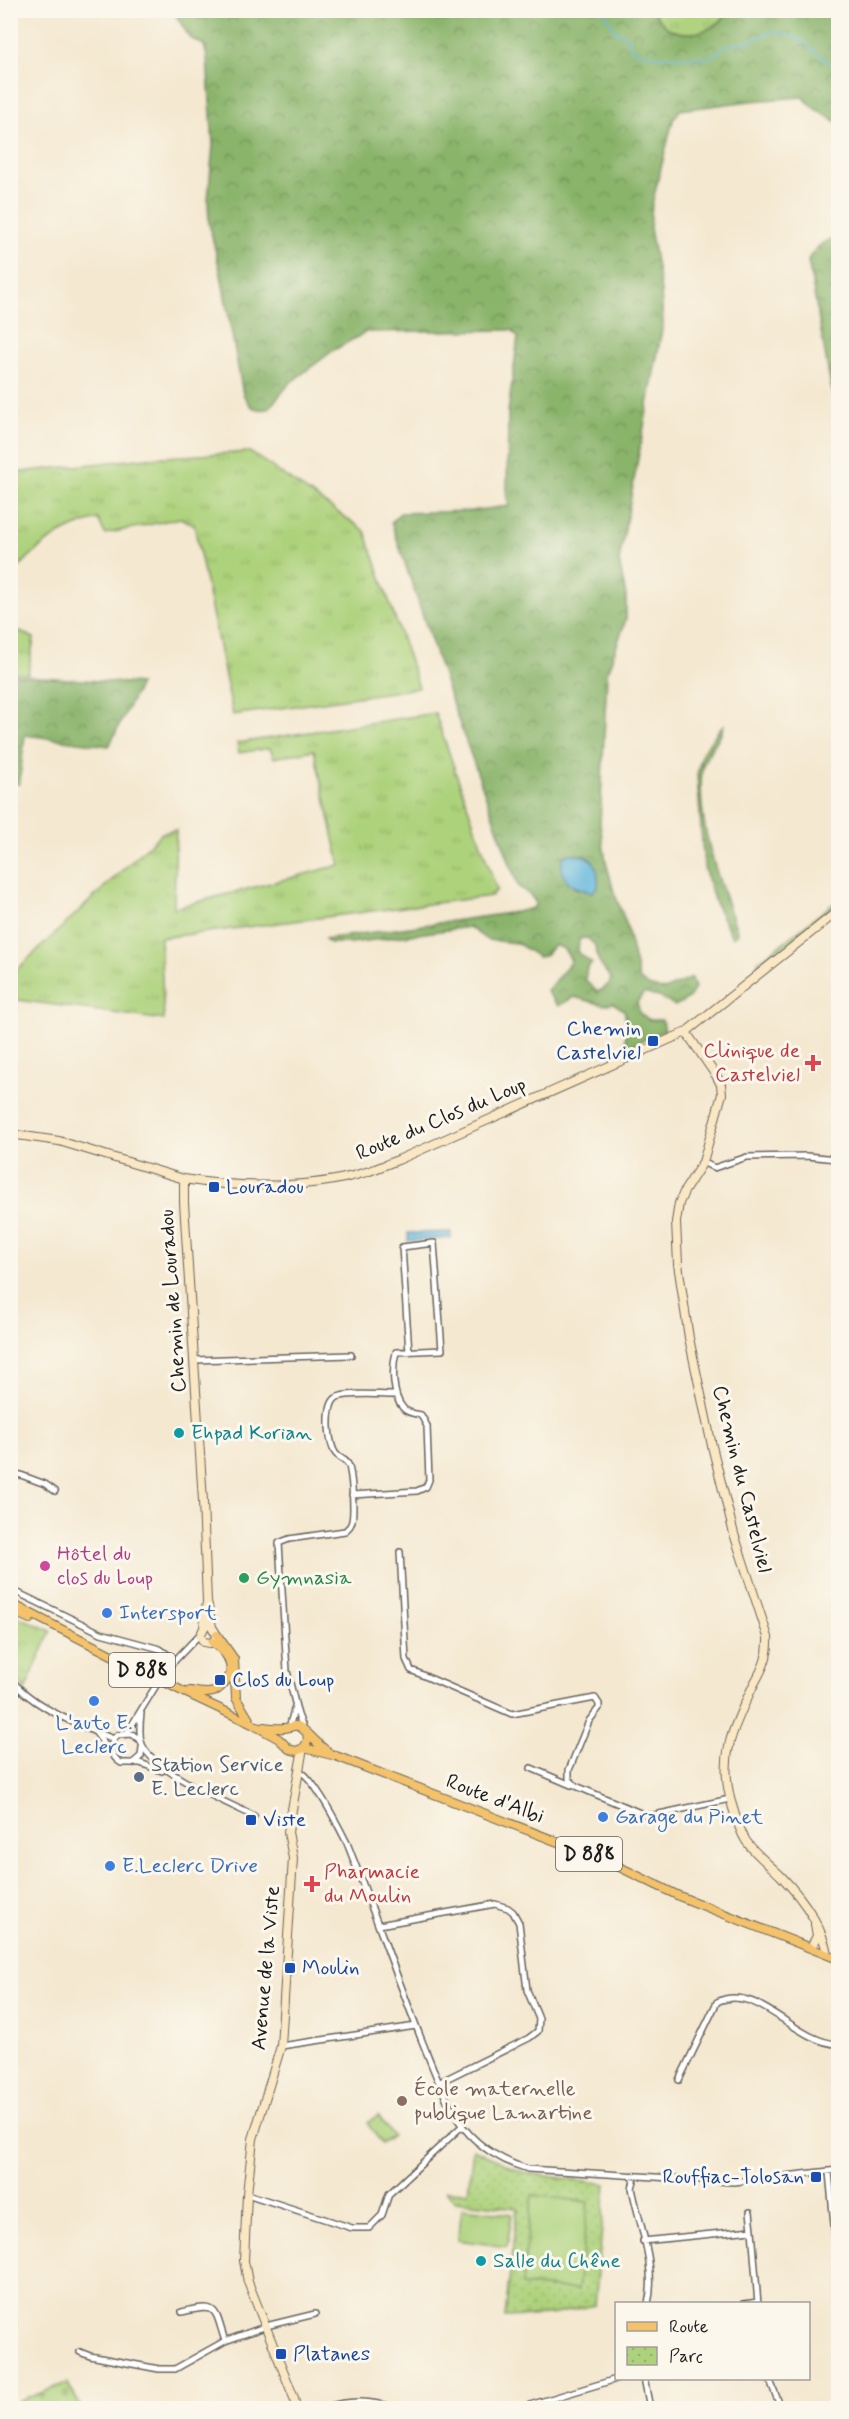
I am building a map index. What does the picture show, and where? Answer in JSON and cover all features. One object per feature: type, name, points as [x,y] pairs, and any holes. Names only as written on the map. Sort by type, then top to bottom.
[{"type":"main road","name":"D 888","points":[[10,1603],[252,1724],[286,1746]]},
{"type":"main road","points":[[10,1610],[80,1639]]},
{"type":"main road","points":[[182,1691],[212,1693],[228,1678],[231,1669],[228,1657],[208,1634]]},
{"type":"main road","points":[[208,1634],[234,1659],[236,1698],[252,1724]]},
{"type":"main road","name":"D 888","points":[[252,1724],[273,1729],[288,1728]]},
{"type":"main road","points":[[295,1725],[306,1731],[308,1740],[303,1748],[296,1751],[286,1746],[283,1737],[288,1728],[295,1725]]},
{"type":"main road","name":"Route d'Albi","points":[[306,1731],[318,1745],[336,1756]]},
{"type":"main road","name":"Route d'Albi","points":[[303,1748],[336,1756],[607,1861],[679,1896],[838,1959]]},
{"type":"street","name":"Route du Clos du Loup","points":[[10,1134],[59,1141],[184,1179],[264,1185],[328,1180],[362,1174],[686,1032],[838,911]]},
{"type":"street","name":"Chemin du Castelviel","points":[[686,1032],[721,1085],[720,1104],[703,1162],[679,1203],[676,1222],[678,1264],[712,1446],[734,1534],[768,1637],[765,1665],[730,1738],[726,1763],[730,1799],[747,1842],[782,1877],[813,1917],[825,1939],[827,1954]]},
{"type":"street","points":[[703,1162],[714,1168],[747,1157],[807,1156],[836,1159],[838,1171]]},
{"type":"street","name":"Chemin de Louradou","points":[[184,1179],[208,1634]]},
{"type":"street","points":[[352,1494],[417,1491],[426,1487],[429,1480],[425,1420],[421,1415],[403,1409],[396,1395],[393,1361],[396,1352],[409,1352],[442,1350],[434,1243],[402,1247],[409,1352]]},
{"type":"street","points":[[195,1360],[351,1355]]},
{"type":"street","points":[[306,1731],[287,1671],[279,1543],[289,1539],[345,1532],[351,1524],[352,1494],[349,1467],[337,1455],[330,1441],[332,1402],[341,1396],[396,1395]]},
{"type":"street","points":[[10,1471],[45,1484],[55,1491]]},
{"type":"street","points":[[400,1552],[406,1659],[411,1670],[512,1714],[594,1698],[597,1700],[599,1708],[589,1721],[569,1770],[569,1779],[576,1786]]},
{"type":"street","points":[[10,1589],[101,1633],[160,1649],[174,1659]]},
{"type":"street","points":[[163,1673],[190,1645],[208,1634]]},
{"type":"street","points":[[10,1678],[33,1700],[95,1732],[114,1739]]},
{"type":"street","points":[[112,1754],[111,1746],[114,1739],[127,1732],[141,1713],[157,1684]]},
{"type":"street","points":[[288,1728],[296,1704]]},
{"type":"street","points":[[133,1763],[141,1756],[141,1713]]},
{"type":"street","points":[[95,1732],[121,1763],[150,1765],[179,1777]]},
{"type":"street","points":[[127,1732],[141,1743],[154,1762],[254,1816]]},
{"type":"street","name":"Avenue de la Viste","points":[[286,1746],[297,1770]]},
{"type":"street","name":"Avenue de la Viste","points":[[296,2409],[294,2398],[248,2282],[244,2261],[246,2194],[253,2139],[281,2046],[293,1858],[288,1832],[294,1804],[297,1770],[303,1748]]},
{"type":"street","points":[[531,1768],[650,1816],[730,1799]]},
{"type":"street","points":[[297,1770],[306,1776],[334,1818],[379,1925],[416,2026],[462,2126],[488,2150],[519,2166],[539,2170],[635,2177],[734,2182],[838,2170]]},
{"type":"street","points":[[379,1925],[495,1904],[508,1908],[517,1918],[527,1990],[539,2019],[538,2031],[440,2082]]},
{"type":"street","points":[[811,1947],[817,1936],[813,1917]]},
{"type":"street","points":[[679,2080],[717,2002],[727,1997],[742,1999],[766,2008],[803,2034],[822,2043],[838,2044]]},
{"type":"street","points":[[281,2046],[416,2026]]},
{"type":"street","points":[[246,2194],[352,2228],[369,2228],[382,2215],[389,2194],[462,2126]]},
{"type":"street","points":[[828,2172],[838,2268]]},
{"type":"street","points":[[635,2177],[632,2188],[650,2275],[651,2292],[648,2302]]},
{"type":"street","points":[[750,2212],[758,2302]]},
{"type":"street","points":[[643,2241],[752,2230]]},
{"type":"street","points":[[182,2312],[206,2306],[212,2308],[216,2312],[225,2341]]},
{"type":"street","points":[[80,2352],[90,2356],[175,2370],[225,2341],[266,2326],[315,2314]]},
{"type":"street","points":[[520,2409],[615,2379]]},
{"type":"street","points":[[643,2380],[651,2409]]},
{"type":"street","points":[[769,2380],[781,2409]]},
{"type":"street","points":[[326,2408],[350,2401],[363,2401],[396,2409]]},
{"type":"green space","points":[[651,10],[668,28],[694,33],[718,23],[729,11],[838,11],[838,123],[815,109],[803,97],[680,110],[673,120],[652,204],[650,228],[661,291],[663,324],[619,561],[626,596],[626,619],[607,673],[600,824],[606,862],[626,923],[639,979],[648,986],[664,990],[692,978],[695,988],[689,998],[675,1006],[659,997],[644,993],[637,1002],[640,1014],[650,1020],[662,1020],[665,1030],[626,1048],[624,1010],[613,1003],[604,1005],[574,997],[558,1006],[547,992],[571,960],[564,949],[554,945],[545,956],[538,957],[517,943],[487,940],[469,927],[351,943],[331,943],[325,939],[516,912],[533,908],[536,903],[518,886],[391,522],[400,513],[471,511],[509,506],[507,498],[508,412],[518,337],[512,330],[366,332],[334,350],[290,383],[268,409],[255,409],[250,405],[243,394],[209,223],[208,200],[213,145],[207,57],[204,45],[190,38],[173,11]],"holes":[[[569,854],[586,855],[592,892],[574,888]],[[587,938],[595,945],[600,963],[611,978],[606,987],[597,992],[585,979],[587,968],[592,963],[578,953],[579,939]]]},
{"type":"green space","points":[[651,11],[729,11],[724,18],[710,28],[685,33],[668,28]]},
{"type":"green space","points":[[838,237],[838,408],[831,386],[808,260],[820,245]]},
{"type":"green space","points":[[250,452],[365,531],[419,688],[233,715],[194,524],[180,518],[105,534],[98,519],[85,523],[61,534],[38,549],[11,578],[11,473],[148,458]]},
{"type":"green space","points":[[11,628],[34,638],[28,674],[11,673]]},
{"type":"green space","points":[[10,675],[140,684],[109,746],[25,735],[19,784],[11,783]]},
{"type":"green space","points":[[435,713],[497,890],[491,896],[160,938],[164,1020],[11,999],[11,975],[162,833],[176,830],[174,908],[340,865],[314,750],[274,758],[270,748],[239,753],[237,743]]},
{"type":"green space","points":[[724,725],[703,765],[701,791],[711,853],[738,933],[732,937],[715,903],[704,867],[697,775],[702,753]]},
{"type":"green space","points":[[838,900],[838,906],[757,970],[758,962]]},
{"type":"green space","points":[[10,1613],[51,1631],[25,1690],[11,1670]]},
{"type":"green space","points":[[378,2115],[393,2136],[382,2144],[367,2123]]},
{"type":"green space","points":[[473,2149],[524,2173],[606,2184],[595,2305],[551,2315],[505,2317],[517,2208],[455,2201],[446,2191],[468,2192]]},
{"type":"green space","points":[[532,2195],[588,2202],[578,2290],[522,2285]]},
{"type":"green space","points":[[462,2208],[512,2214],[507,2247],[458,2240]]},
{"type":"green space","points":[[67,2383],[82,2408],[11,2408],[15,2403]]},
{"type":"water","points":[[569,854],[589,858],[596,866],[598,887],[592,892],[568,882],[562,872],[562,865],[563,857]]},
{"type":"water","points":[[451,1232],[451,1238],[408,1241],[408,1233]]},
{"type":"waterway","points":[[600,10],[615,30],[629,39],[631,49],[634,51],[660,56],[704,58],[713,56],[727,45],[750,41],[773,31],[796,37],[838,69]]},
{"type":"place","name":"Chemin Castelviel","points":[[653,1041]]},
{"type":"place","name":"Clinique de Castelviel","points":[[813,1063]]},
{"type":"place","name":"Louradou","points":[[214,1187]]},
{"type":"place","name":"Ehpad Korian","points":[[179,1433]]},
{"type":"place","name":"Hôtel du clos du Loup","points":[[45,1566]]},
{"type":"place","name":"Gymnasia","points":[[244,1578]]},
{"type":"place","name":"Intersport","points":[[107,1613]]},
{"type":"place","name":"Clos du Loup","points":[[220,1680]]},
{"type":"place","name":"L'auto E. Leclerc","points":[[94,1701]]},
{"type":"place","name":"Station Service E. Leclerc","points":[[139,1777]]},
{"type":"place","name":"Garage du Pinet","points":[[603,1817]]},
{"type":"place","name":"Viste","points":[[251,1820]]},
{"type":"place","name":"E.Leclerc Drive","points":[[110,1866]]},
{"type":"place","name":"Pharmacie du Moulin","points":[[312,1884]]},
{"type":"place","name":"Moulin","points":[[290,1968]]},
{"type":"place","name":"École maternelle publique Lamartine","points":[[402,2101]]},
{"type":"place","name":"Rouffiac-Tolosan","points":[[816,2177]]},
{"type":"place","name":"Salle du Chêne","points":[[481,2261]]},
{"type":"place","name":"Platanes","points":[[281,2354]]}]
